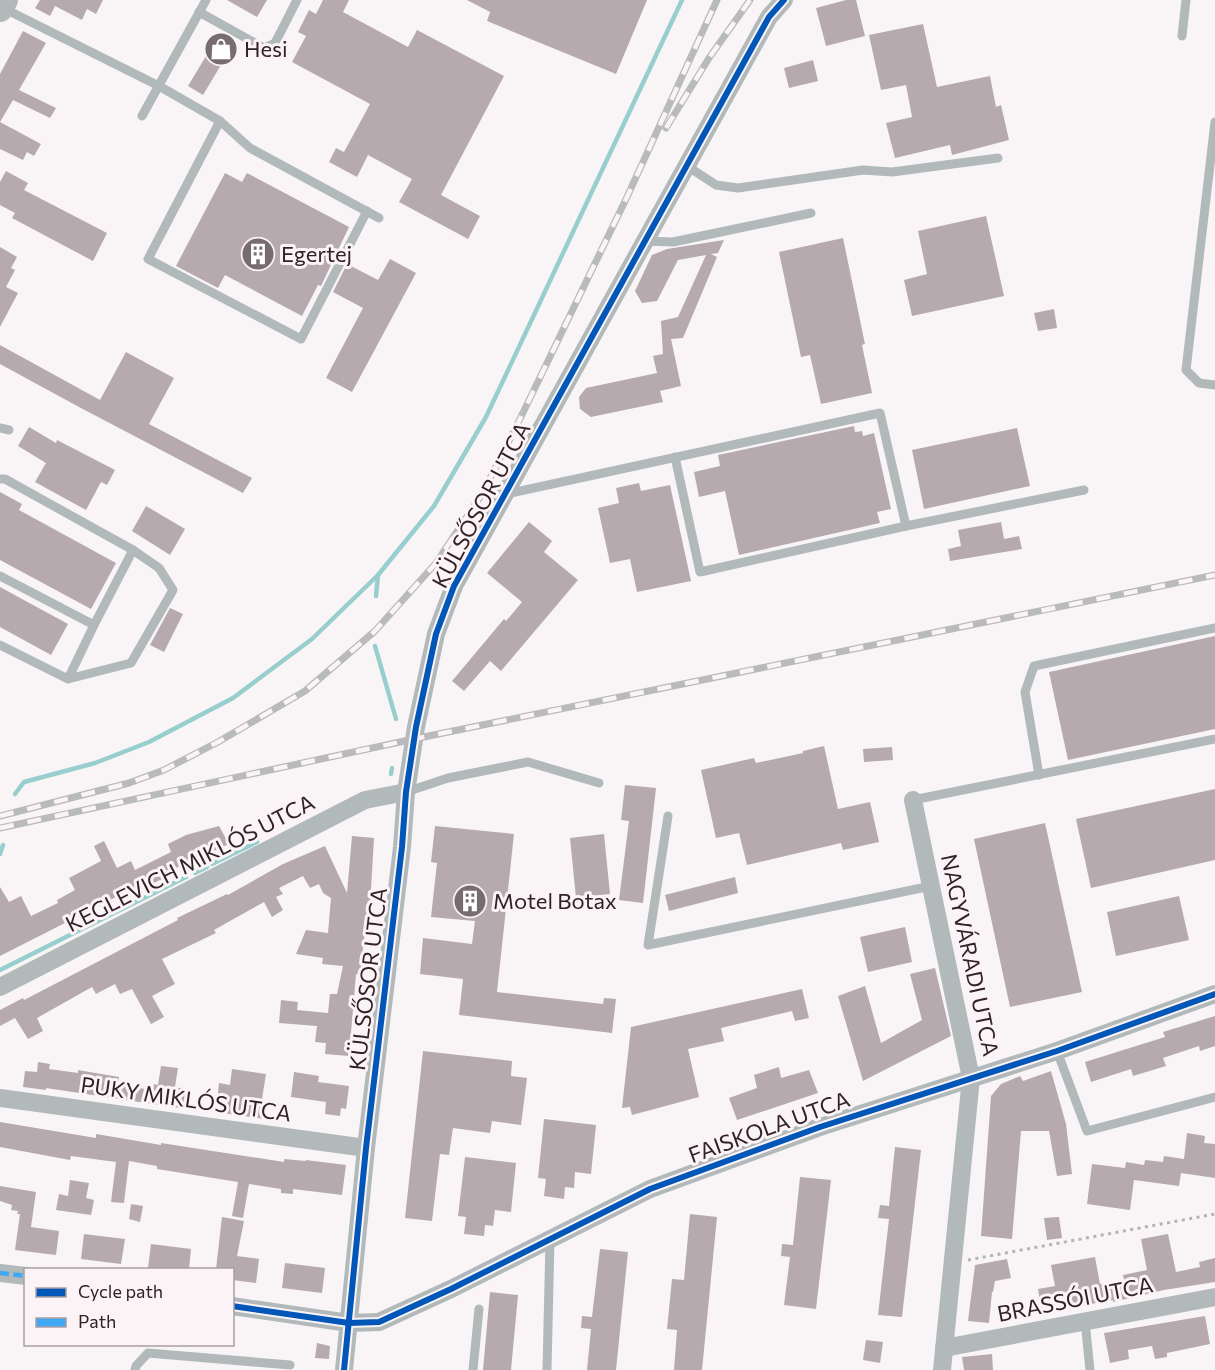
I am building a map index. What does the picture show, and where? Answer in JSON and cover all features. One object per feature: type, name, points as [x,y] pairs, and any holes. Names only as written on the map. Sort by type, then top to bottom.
[{"type":"street","name":"KÜLSŐSOR UTCA","points":[[344,1370],[366,1148],[402,847],[406,792],[416,727],[436,634],[454,586],[769,17],[784,0]]},
{"type":"street","name":"KEGLEVICH MIKLÓS UTCA","points":[[0,987],[365,800],[406,792]]},
{"type":"street","name":"NAGYVÁRADI UTCA","points":[[913,800],[971,1078],[942,1370]]},
{"type":"street","name":"FAISKOLA UTCA","points":[[234,1306],[349,1323],[380,1322],[650,1189],[820,1127],[1058,1051],[1215,994]]},
{"type":"street","name":"PUKY MIKLÓS UTCA","points":[[0,1098],[366,1148]]},
{"type":"street","points":[[0,1273],[24,1276]]},
{"type":"street","name":"BRASSÓI UTCA","points":[[944,1348],[1215,1297]]},
{"type":"lane","points":[[142,116],[206,0]]},
{"type":"lane","points":[[200,12],[264,48],[275,43],[297,0]]},
{"type":"lane","points":[[1182,36],[1186,0]]},
{"type":"lane","points":[[2,5],[159,86],[220,121],[250,148],[379,218]]},
{"type":"lane","points":[[220,121],[148,259],[301,339],[368,211]]},
{"type":"lane","points":[[1215,122],[1186,370],[1199,383],[1215,385]]},
{"type":"lane","points":[[687,166],[716,185],[738,188],[863,170],[892,172],[998,158]]},
{"type":"lane","points":[[645,241],[673,242],[811,213]]},
{"type":"lane","points":[[506,494],[880,413],[906,526]]},
{"type":"lane","points":[[675,457],[700,572],[906,526],[1084,490]]},
{"type":"lane","points":[[0,479],[5,479],[133,550],[159,568],[173,590],[132,663],[68,679],[0,645]]},
{"type":"lane","points":[[68,679],[133,550]]},
{"type":"lane","points":[[0,576],[94,625]]},
{"type":"lane","points":[[1039,775],[1025,692],[1034,666],[1215,628]]},
{"type":"lane","points":[[913,800],[1215,739]]},
{"type":"lane","points":[[406,792],[448,778],[528,762],[599,783]]},
{"type":"lane","points":[[668,816],[648,945],[931,886]]},
{"type":"lane","points":[[1058,1051],[1087,1131],[1215,1097]]},
{"type":"lane","points":[[546,1369],[550,1239]]},
{"type":"lane","points":[[473,1370],[479,1309]]},
{"type":"lane","points":[[1085,1321],[1090,1370]]},
{"type":"lane","points":[[135,1370],[148,1353],[290,1365]]},
{"type":"path","points":[[951,1263],[1215,1214]]},
{"type":"building","points":[[40,0],[103,0],[96,14],[87,9],[82,20],[55,6],[50,16],[35,8]]},
{"type":"building","points":[[227,0],[267,0],[257,17]]},
{"type":"building","points":[[323,0],[349,0],[343,12],[408,47],[417,30],[504,76],[441,195],[480,216],[468,239],[399,202],[412,179],[368,155],[357,177],[329,162],[336,148],[344,152],[370,104],[292,62],[306,36],[298,32],[309,10],[316,14]]},
{"type":"building","points":[[467,0],[647,0],[616,74],[487,21],[490,12]]},
{"type":"building","points":[[846,0],[856,0],[865,36],[826,46],[816,8]]},
{"type":"building","points":[[923,24],[937,87],[990,76],[996,107],[1001,105],[1009,140],[952,155],[950,145],[895,158],[886,123],[912,117],[906,85],[881,90],[869,35]]},
{"type":"building","points":[[23,31],[46,43],[19,90],[56,108],[50,118],[13,100],[0,122],[0,74]]},
{"type":"building","points":[[212,46],[227,55],[203,95],[188,86]]},
{"type":"building","points":[[813,60],[818,81],[789,88],[784,68]]},
{"type":"building","points":[[0,122],[41,144],[34,156],[27,152],[23,160],[0,149]]},
{"type":"building","points":[[6,171],[28,183],[24,190],[107,233],[93,261],[12,218],[15,213],[0,205],[0,182]]},
{"type":"building","name":"Egertej","points":[[225,173],[242,182],[247,173],[349,227],[321,286],[318,285],[302,316],[225,275],[218,288],[176,266]]},
{"type":"building","points":[[986,216],[1004,296],[912,316],[904,280],[927,274],[918,231]]},
{"type":"building","points":[[843,238],[865,344],[862,345],[872,393],[821,404],[810,355],[801,357],[779,252]]},
{"type":"building","points":[[724,240],[718,253],[711,254],[717,257],[683,338],[671,339],[681,386],[660,391],[663,402],[591,417],[580,409],[579,397],[586,388],[657,373],[653,356],[663,354],[661,321],[678,317],[706,255],[678,260],[657,301],[642,303],[635,291],[652,255],[667,249]]},
{"type":"building","points":[[0,247],[17,257],[11,268],[15,270],[6,287],[18,293],[0,327]]},
{"type":"building","points":[[390,259],[416,273],[352,392],[326,378],[363,308],[333,292],[347,264],[378,280]]},
{"type":"building","points":[[1054,309],[1057,328],[1038,331],[1034,313]]},
{"type":"building","points":[[0,345],[100,400],[126,352],[174,378],[149,424],[252,478],[243,493],[79,407],[0,364]]},
{"type":"building","points":[[854,426],[855,432],[862,431],[863,436],[874,433],[891,509],[877,512],[880,523],[739,555],[725,491],[699,497],[694,472],[720,466],[718,455]]},
{"type":"building","points":[[29,427],[56,443],[57,440],[115,470],[107,485],[101,482],[86,510],[35,482],[46,463],[18,446]]},
{"type":"building","points":[[1017,428],[1030,486],[924,509],[912,450]]},
{"type":"building","points":[[639,483],[641,491],[670,485],[691,581],[637,592],[630,559],[610,563],[598,508],[619,503],[616,488]]},
{"type":"building","points":[[0,492],[22,504],[19,510],[116,563],[91,609],[0,560]]},
{"type":"building","points":[[146,506],[185,529],[170,555],[132,531]]},
{"type":"building","points":[[529,522],[552,541],[544,552],[578,580],[501,671],[490,661],[464,691],[452,681],[504,619],[506,621],[522,602],[487,573]]},
{"type":"building","points":[[1001,522],[1004,539],[1019,536],[1022,549],[950,561],[948,549],[961,546],[958,530]]},
{"type":"building","points":[[0,587],[68,624],[51,655],[0,627]]},
{"type":"building","points":[[170,608],[183,614],[164,652],[150,645]]},
{"type":"building","points":[[1215,636],[1215,729],[1068,760],[1049,672]]},
{"type":"building","points":[[824,746],[838,809],[870,802],[879,842],[843,850],[841,843],[747,865],[739,833],[716,838],[701,770],[754,758],[756,763]]},
{"type":"building","points":[[892,747],[893,760],[864,762],[863,749]]},
{"type":"building","points":[[625,785],[656,788],[643,903],[619,900],[629,821],[621,820]]},
{"type":"building","points":[[1215,789],[1215,860],[1091,888],[1076,819]]},
{"type":"building","points":[[1045,823],[1082,992],[1010,1007],[974,839]]},
{"type":"building","points":[[219,826],[229,844],[160,875],[162,879],[124,898],[122,894],[0,956],[0,887],[9,902],[21,896],[31,916],[58,903],[57,900],[75,890],[69,878],[101,861],[94,846],[104,841],[117,868],[131,861],[135,870],[171,852],[168,844],[186,835]]},
{"type":"building","name":"Motel Botax","points":[[435,826],[514,834],[497,992],[603,1004],[604,998],[616,999],[612,1033],[459,1015],[463,979],[420,974],[423,938],[472,944],[475,921],[431,917],[437,863],[431,862]]},
{"type":"building","points":[[604,834],[610,894],[576,898],[570,838]]},
{"type":"building","points":[[352,836],[374,838],[369,923],[366,922],[360,975],[356,974],[349,1056],[325,1054],[326,1043],[315,1042],[317,1026],[279,1023],[281,1000],[298,1002],[297,1010],[328,1013],[330,994],[337,994],[343,966],[322,964],[323,958],[296,954],[306,930],[328,933],[331,898],[323,893],[319,884],[310,888],[303,876],[279,888],[283,894],[276,897],[283,910],[272,917],[264,902],[214,930],[216,933],[162,959],[175,984],[152,996],[164,1017],[151,1024],[132,989],[120,994],[115,984],[96,994],[92,987],[37,1018],[43,1031],[28,1039],[15,1018],[0,1026],[0,1010],[23,998],[24,1000],[178,920],[177,918],[228,895],[283,864],[325,846],[347,893]]},
{"type":"building","points":[[735,877],[738,893],[669,911],[665,895]]},
{"type":"building","points":[[1179,896],[1189,940],[1116,956],[1107,912]]},
{"type":"building","points":[[905,927],[912,962],[868,972],[860,937]]},
{"type":"building","points":[[935,968],[951,1036],[863,1081],[838,996],[865,986],[881,1043],[922,1020],[910,974]]},
{"type":"building","points":[[802,989],[809,1018],[795,1021],[792,1011],[721,1028],[724,1041],[688,1049],[699,1097],[632,1115],[630,1107],[622,1108],[631,1027]]},
{"type":"building","points":[[1215,1016],[1215,1046],[1200,1051],[1199,1046],[1163,1058],[1166,1066],[1133,1076],[1131,1069],[1091,1082],[1085,1062],[1165,1037],[1163,1032]]},
{"type":"building","points":[[423,1051],[512,1061],[511,1076],[527,1078],[521,1125],[492,1121],[490,1133],[453,1128],[449,1155],[440,1154],[432,1221],[405,1218]]},
{"type":"building","points":[[38,1062],[50,1064],[49,1069],[78,1073],[78,1070],[119,1077],[118,1085],[153,1090],[154,1084],[158,1085],[161,1066],[178,1068],[175,1087],[189,1090],[186,1109],[46,1088],[46,1090],[23,1087],[25,1071],[37,1072]]},
{"type":"building","points":[[779,1067],[781,1078],[809,1070],[818,1093],[737,1120],[729,1098],[757,1088],[754,1075]]},
{"type":"building","points":[[232,1069],[266,1074],[261,1105],[267,1106],[265,1119],[216,1112],[219,1083],[230,1085]]},
{"type":"building","points":[[1051,1071],[1066,1124],[1072,1174],[1057,1176],[1049,1131],[1021,1131],[1012,1239],[981,1236],[991,1096],[1001,1084],[1020,1076],[1023,1081]]},
{"type":"building","points":[[294,1072],[319,1076],[318,1082],[349,1086],[346,1109],[341,1108],[340,1116],[325,1114],[326,1102],[291,1097]]},
{"type":"building","points":[[544,1119],[596,1125],[591,1174],[575,1172],[574,1188],[565,1187],[564,1199],[544,1196],[546,1179],[538,1178]]},
{"type":"building","points":[[0,1122],[96,1138],[96,1134],[284,1162],[284,1159],[306,1160],[346,1165],[342,1195],[293,1189],[293,1194],[281,1193],[281,1189],[249,1184],[243,1218],[232,1216],[238,1182],[157,1169],[157,1166],[129,1161],[124,1203],[111,1202],[116,1162],[71,1156],[70,1160],[0,1147]]},
{"type":"building","points":[[1187,1133],[1205,1136],[1204,1143],[1215,1144],[1215,1178],[1181,1173],[1179,1186],[1134,1180],[1130,1210],[1087,1204],[1092,1164],[1125,1168],[1126,1162],[1144,1165],[1145,1160],[1163,1162],[1164,1156],[1184,1159]]},
{"type":"building","points":[[895,1147],[921,1150],[902,1317],[878,1315],[889,1219],[878,1218],[880,1205],[889,1206]]},
{"type":"building","points":[[465,1157],[516,1163],[511,1212],[495,1210],[493,1226],[485,1225],[484,1236],[464,1234],[466,1217],[458,1216]]},
{"type":"building","points":[[800,1177],[831,1180],[816,1309],[784,1305],[790,1257],[781,1256],[782,1244],[793,1245]]},
{"type":"building","points":[[70,1180],[89,1183],[86,1198],[94,1200],[91,1215],[56,1210],[59,1194],[68,1196]]},
{"type":"building","points":[[0,1186],[36,1192],[31,1227],[59,1231],[56,1255],[15,1250],[20,1214],[17,1214],[18,1211],[11,1210],[12,1205],[0,1201]]},
{"type":"building","points":[[131,1204],[143,1206],[140,1222],[129,1219]]},
{"type":"building","points":[[690,1214],[717,1217],[702,1370],[674,1370],[677,1330],[667,1329],[672,1279],[684,1280]]},
{"type":"building","points":[[222,1217],[244,1221],[237,1256],[259,1259],[256,1283],[234,1280],[234,1268],[216,1268]]},
{"type":"building","points":[[1059,1217],[1062,1238],[1047,1240],[1044,1218]]},
{"type":"building","points":[[84,1234],[125,1239],[121,1264],[81,1259]]},
{"type":"building","points":[[1168,1234],[1176,1272],[1200,1267],[1199,1262],[1215,1258],[1215,1282],[1042,1313],[1038,1289],[1055,1286],[1051,1265],[1095,1257],[1100,1284],[1124,1280],[1123,1275],[1147,1270],[1141,1239]]},
{"type":"building","points":[[151,1244],[191,1249],[189,1268],[148,1268]]},
{"type":"building","points":[[600,1249],[628,1252],[616,1370],[587,1370],[591,1329],[581,1328],[582,1316],[592,1317]]},
{"type":"building","points":[[1007,1259],[1011,1278],[995,1281],[989,1323],[968,1321],[975,1265]]},
{"type":"building","points":[[285,1263],[325,1268],[322,1293],[282,1288]]},
{"type":"building","points":[[490,1292],[518,1295],[511,1370],[483,1370]]},
{"type":"building","points":[[1205,1316],[1210,1344],[1167,1353],[1167,1357],[1155,1359],[1152,1346],[1128,1350],[1129,1359],[1110,1363],[1104,1333]]},
{"type":"building","points":[[866,1340],[883,1342],[880,1363],[863,1360]]},
{"type":"building","points":[[317,1343],[330,1346],[329,1359],[315,1358]]},
{"type":"building","points":[[992,1354],[993,1370],[964,1370],[962,1357]]},
{"type":"waterway","points":[[15,794],[24,782],[95,763],[149,742],[233,698],[312,639],[378,575],[434,506],[486,417],[682,0]]},
{"type":"waterway","points":[[376,596],[378,575]]},
{"type":"waterway","points":[[375,646],[396,719]]},
{"type":"waterway","points":[[391,774],[392,768]]},
{"type":"waterway","points":[[212,864],[257,842]]},
{"type":"waterway","points":[[0,854],[3,845]]},
{"type":"waterway","points":[[195,873],[207,867]]},
{"type":"waterway","points":[[0,970],[186,877]]},
{"type":"railway","points":[[0,816],[129,783],[164,770],[218,742],[305,691],[375,631],[436,563],[482,494],[519,421],[627,197],[717,0]]},
{"type":"railway","points":[[666,128],[709,58],[750,0]]},
{"type":"railway","points":[[0,828],[414,739],[1215,575]]},
{"type":"marked path","points":[[0,1273],[24,1276]]},
{"type":"cycle path","points":[[344,1370],[366,1148],[402,847],[406,792],[416,727],[436,634],[454,586],[769,17],[784,0]]},
{"type":"cycle path","points":[[234,1306],[349,1323],[379,1322],[451,1289],[650,1189],[820,1127],[1057,1051],[1215,994]]},
{"type":"place","name":"Hesi","points":[[221,49]]},
{"type":"place","name":"Egertej","points":[[258,254]]},
{"type":"place","name":"Motel Botax","points":[[470,901]]}]
